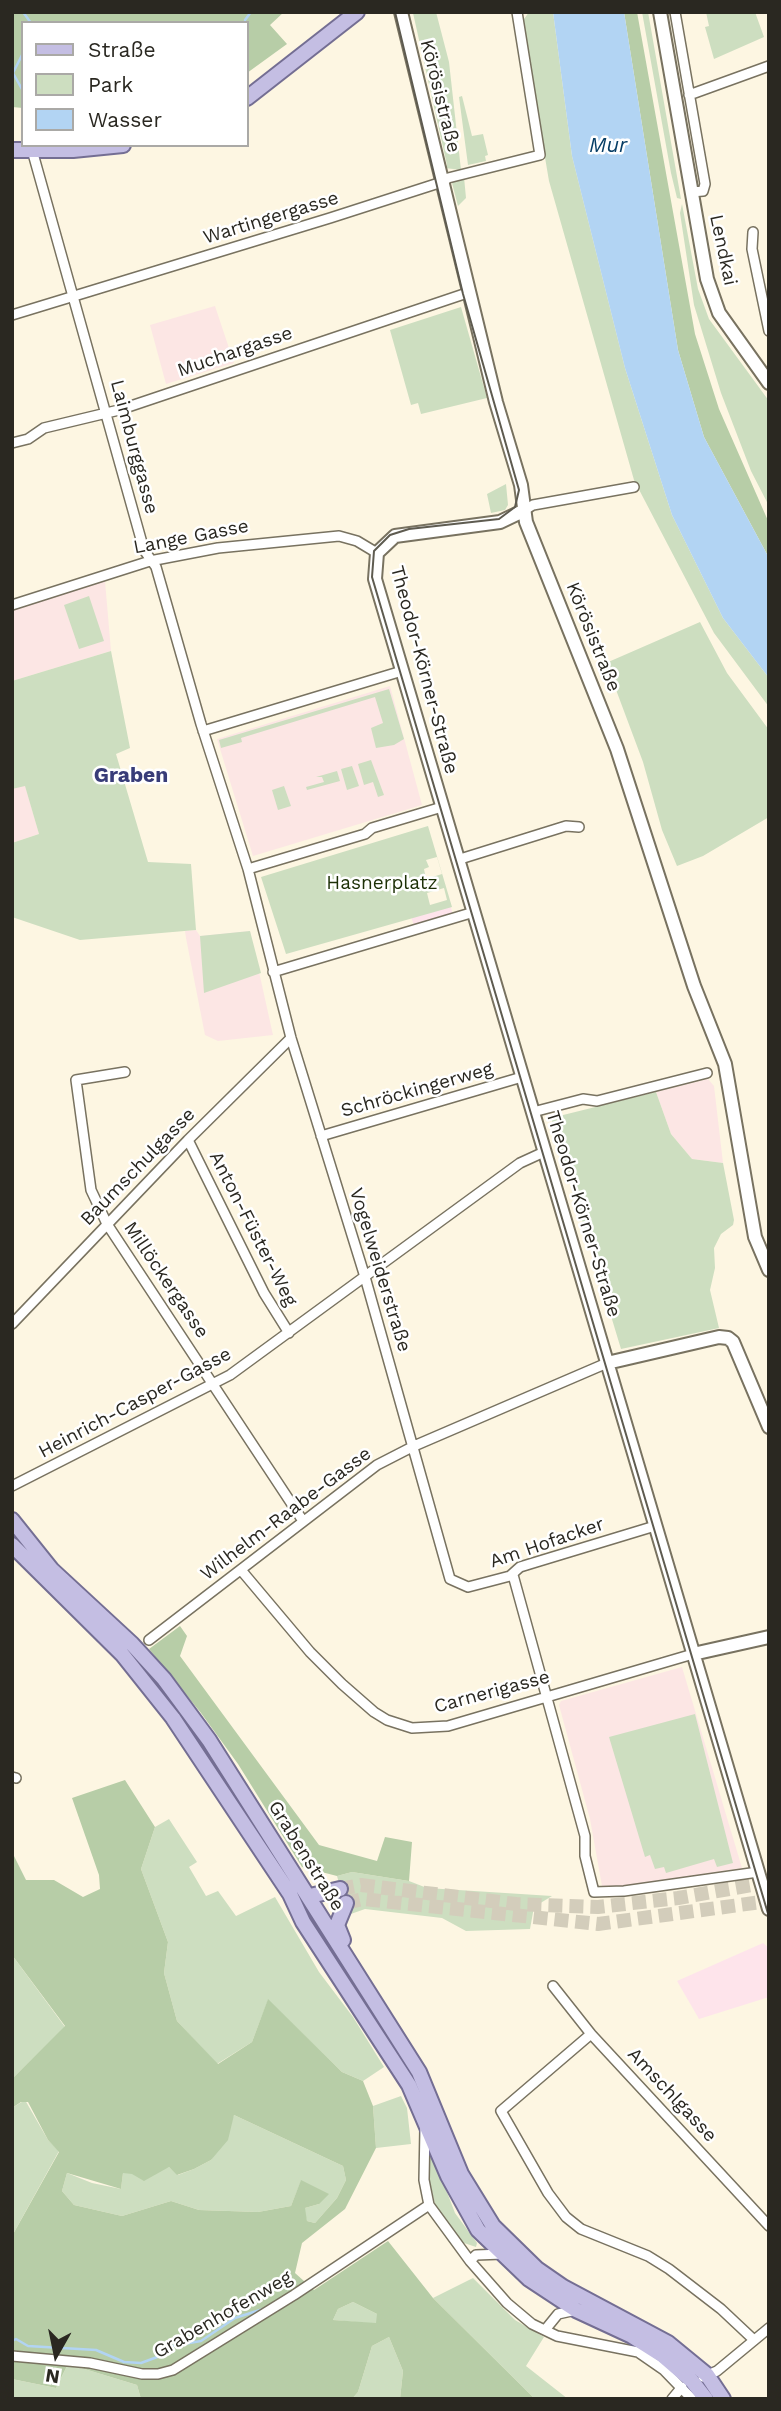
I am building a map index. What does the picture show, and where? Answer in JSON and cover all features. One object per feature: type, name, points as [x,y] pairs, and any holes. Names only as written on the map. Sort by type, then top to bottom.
[{"type":"main road","points":[[248,97],[357,12]]},
{"type":"main road","name":"Körösistraße","points":[[401,12],[521,485],[523,511],[617,750],[694,986],[725,1064],[755,1237],[769,1270]]},
{"type":"main road","name":"Lendkai","points":[[660,12],[707,279],[719,313],[769,383]]},
{"type":"main road","points":[[12,150],[87,147]]},
{"type":"main road","name":"Theodor-Körner-Straße","points":[[523,511],[500,522],[395,536],[377,553],[375,579],[769,1909]]},
{"type":"main road","points":[[607,1363],[719,1337],[728,1338],[735,1346],[769,1427]]},
{"type":"main road","name":"Grabenstraße","points":[[12,1520],[52,1570],[132,1644],[177,1696],[350,1959],[419,2073],[461,2174],[508,2252],[529,2279],[576,2310],[632,2336],[662,2355],[687,2384],[706,2399]]},
{"type":"main road","name":"Grabenstraße","points":[[15,1553],[122,1654],[153,1690],[292,1898],[303,1922],[409,2084],[462,2203],[478,2230],[563,2287],[668,2343],[707,2375],[723,2399]]},
{"type":"main road","name":"Carnerigasse","points":[[694,1654],[769,1637]]},
{"type":"main road","points":[[303,1922],[312,1904],[340,1889]]},
{"type":"main road","points":[[292,1898],[312,1904],[346,1903],[337,1925],[350,1959]]},
{"type":"street","name":"Wartingergasse","points":[[12,315],[448,178],[540,155],[517,12]]},
{"type":"street","name":"Lendkai","points":[[675,12],[705,188],[691,192]]},
{"type":"street","points":[[689,95],[769,66]]},
{"type":"street","name":"Laimburggasse","points":[[32,150],[144,550],[156,567],[203,732],[248,869]]},
{"type":"street","name":"Lendkai","points":[[753,232],[752,249],[769,331]]},
{"type":"street","name":"Muchargasse","points":[[12,443],[28,439],[44,428],[106,413],[470,292]]},
{"type":"street","points":[[523,511],[533,505],[634,487]]},
{"type":"street","name":"Lange Gasse","points":[[12,605],[150,561],[218,548],[339,536],[377,553]]},
{"type":"street","points":[[203,732],[402,671]]},
{"type":"street","points":[[442,807],[372,828],[365,834],[248,869],[273,972],[474,912]]},
{"type":"street","points":[[457,860],[566,826],[579,827]]},
{"type":"street","name":"Vogelweiderstraße","points":[[273,972],[365,1277],[450,1579]]},
{"type":"street","name":"Baumschulgasse","points":[[12,1324],[188,1140],[291,1038]]},
{"type":"street","name":"Millöckergasse","points":[[125,1072],[76,1080],[92,1191],[107,1224],[303,1521]]},
{"type":"street","points":[[533,1112],[583,1099],[597,1101],[707,1073]]},
{"type":"street","name":"Schröckingerweg","points":[[321,1136],[522,1077]]},
{"type":"street","name":"Anton-Füster-Weg","points":[[188,1140],[264,1293],[289,1333]]},
{"type":"street","name":"Heinrich-Casper-Gasse","points":[[12,1486],[215,1384],[289,1333],[520,1163],[544,1152]]},
{"type":"street","name":"Wilhelm-Raabe-Gasse","points":[[149,1640],[377,1465],[414,1446],[607,1363]]},
{"type":"street","name":"Am Hofacker","points":[[450,1579],[468,1587],[513,1575],[520,1567],[655,1526]]},
{"type":"street","name":"Carnerigasse","points":[[241,1570],[315,1657],[374,1712],[387,1720],[412,1728],[436,1728],[694,1654]]},
{"type":"street","points":[[513,1575],[585,1836],[585,1856],[594,1892],[624,1891],[758,1872]]},
{"type":"street","name":"Amschlgasse","points":[[552,1986],[591,2034],[769,2226]]},
{"type":"street","points":[[591,2034],[500,2111],[566,2217],[581,2229],[648,2256],[669,2269],[721,2309],[754,2340]]},
{"type":"street","name":"Grabenstraße","points":[[426,2123],[424,2180],[429,2205],[470,2261],[518,2314],[545,2330],[572,2341],[607,2343],[638,2352],[687,2384],[692,2399]]},
{"type":"street","name":"Grabenhofenweg","points":[[12,2356],[90,2363],[142,2374],[158,2375],[173,2370],[295,2295],[429,2205]]},
{"type":"street","points":[[470,2261],[476,2255],[508,2252]]},
{"type":"street","points":[[545,2330],[558,2314],[576,2310]]},
{"type":"street","points":[[672,2399],[687,2384],[707,2375],[769,2328]]},
{"type":"shaded area","points":[[215,306],[234,363],[166,384],[150,325]]},
{"type":"shaded area","points":[[105,581],[111,651],[12,681],[12,610]]},
{"type":"shaded area","points":[[390,686],[422,805],[253,856],[217,739]]},
{"type":"shaded area","points":[[25,785],[39,834],[12,843],[12,789]]},
{"type":"shaded area","points":[[449,901],[453,915],[414,926],[410,913]]},
{"type":"shaded area","points":[[196,930],[200,936],[250,931],[273,1035],[218,1041],[205,1035],[185,931]]},
{"type":"shaded area","points":[[708,1079],[714,1086],[723,1163],[692,1159],[671,1134],[656,1092]]},
{"type":"shaded area","points":[[682,1667],[742,1868],[611,1888],[602,1886],[590,1819],[559,1705],[561,1701]]},
{"type":"shaded area","points":[[763,1943],[769,1948],[769,1997],[699,2019],[677,1981]]},
{"type":"green space","points":[[12,12],[284,12],[270,25],[287,44],[248,72],[248,21],[21,21],[21,108],[12,107]]},
{"type":"green space","points":[[436,12],[449,62],[461,170],[445,168],[447,165],[413,13]]},
{"type":"green space","points":[[529,12],[553,12],[572,156],[625,368],[672,515],[723,618],[769,678],[769,707],[714,633],[634,480],[549,181],[522,22]]},
{"type":"green space","points":[[624,12],[637,12],[695,334],[719,409],[769,523],[769,558],[704,437],[678,350]]},
{"type":"green space","points":[[642,12],[648,12],[681,199],[677,198],[671,173]]},
{"type":"green space","points":[[706,12],[755,12],[764,37],[714,59],[705,27],[709,26]]},
{"type":"green space","points":[[462,96],[472,136],[483,134],[488,155],[485,156],[486,161],[468,165],[459,97]]},
{"type":"green space","points":[[464,177],[466,198],[458,206],[452,183],[453,180]]},
{"type":"green space","points":[[682,204],[698,289],[709,319],[769,401],[769,506],[751,471],[721,393],[694,305],[680,213]]},
{"type":"green space","points":[[461,307],[487,398],[421,414],[418,403],[411,405],[390,330]]},
{"type":"green space","points":[[506,484],[508,505],[505,510],[491,513],[487,494]]},
{"type":"green space","points":[[89,596],[104,641],[79,649],[64,605]]},
{"type":"green space","points":[[700,622],[727,673],[769,730],[769,817],[703,856],[677,866],[662,830],[643,762],[606,663]]},
{"type":"green space","points":[[111,651],[130,748],[116,754],[148,862],[191,864],[196,930],[80,940],[12,917],[12,843],[39,834],[25,786],[12,789],[12,681]]},
{"type":"green space","points":[[389,689],[404,739],[394,745],[376,748],[371,728],[383,723],[375,697],[241,738],[242,742],[221,748],[219,740]]},
{"type":"green space","points":[[371,760],[384,795],[378,797],[373,782],[364,785],[358,764]]},
{"type":"green space","points":[[352,766],[359,786],[347,790],[341,769]]},
{"type":"green space","points":[[337,771],[340,781],[307,790],[306,787],[324,782],[322,777],[316,777]]},
{"type":"green space","points":[[284,786],[291,806],[278,810],[272,790]]},
{"type":"green space","name":"Hasnerplatz","points":[[428,826],[452,907],[286,954],[261,877]],"holes":[[[437,857],[442,874],[426,879],[424,869],[429,867],[426,860]],[[444,888],[447,900],[430,905],[427,893]]]},
{"type":"green space","points":[[250,931],[261,973],[204,993],[200,936]]},
{"type":"green space","points":[[656,1092],[671,1134],[692,1159],[723,1163],[734,1220],[733,1225],[721,1234],[714,1248],[715,1268],[710,1290],[719,1328],[621,1349],[551,1118]]},
{"type":"green space","points":[[18,1540],[150,1671],[187,1718],[274,1853],[166,1695],[124,1648],[16,1541]]},
{"type":"green space","points":[[180,1626],[187,1636],[180,1656],[319,1845],[377,1861],[385,1837],[412,1842],[409,1881],[352,1872],[337,1876],[302,1867],[238,1764],[149,1649]]},
{"type":"green space","points":[[695,1714],[733,1863],[717,1867],[714,1859],[666,1873],[664,1867],[655,1869],[650,1855],[645,1857],[609,1737]]},
{"type":"green space","points":[[125,1780],[155,1827],[141,1869],[168,1942],[164,1973],[177,2021],[218,2064],[252,2042],[268,1999],[342,2072],[363,2081],[373,2106],[376,2148],[345,2209],[302,2243],[295,2273],[314,2290],[388,2241],[433,2298],[535,2399],[400,2399],[403,2371],[389,2337],[372,2346],[358,2392],[352,2399],[141,2399],[137,2385],[68,2364],[56,2388],[12,2379],[12,2236],[59,2152],[48,2140],[28,2102],[21,2102],[12,2108],[12,2079],[65,2026],[12,1955],[12,1852],[26,1880],[54,1880],[83,1897],[100,1889],[99,1875],[72,1798]],"holes":[[[234,2115],[343,2166],[346,2180],[337,2198],[315,2223],[307,2221],[305,2208],[319,2204],[329,2194],[301,2180],[291,2206],[258,2212],[199,2210],[171,2201],[122,2216],[74,2205],[62,2191],[67,2173],[121,2189],[123,2173],[132,2174],[144,2181],[169,2167],[177,2175],[194,2169],[211,2160],[228,2140]],[[353,2302],[377,2314],[376,2323],[333,2320],[338,2309]]]},
{"type":"green space","points":[[169,1819],[197,1862],[189,1867],[206,1896],[218,1891],[236,1916],[275,1897],[319,1972],[353,2017],[384,2067],[363,2081],[342,2072],[268,2000],[252,2042],[217,2064],[177,2021],[164,1973],[168,1942],[141,1869],[155,1827]]},
{"type":"green space","points":[[352,1872],[409,1881],[427,1888],[552,1896],[534,1907],[530,1929],[466,1931],[442,1918],[365,1909],[348,1915],[337,1876]]},
{"type":"green space","points":[[322,1928],[412,2072],[491,2231],[488,2234],[317,1932]]},
{"type":"green space","points":[[12,1955],[65,2027],[12,2079]]},
{"type":"green space","points":[[401,2096],[407,2108],[411,2144],[376,2148],[373,2106]]},
{"type":"green space","points":[[25,2100],[48,2140],[59,2151],[12,2236],[12,2108]]},
{"type":"green space","points":[[234,2115],[343,2166],[346,2180],[337,2198],[315,2223],[307,2221],[304,2211],[305,2208],[319,2204],[301,2181],[291,2206],[258,2212],[199,2210],[171,2201],[122,2216],[74,2205],[62,2191],[67,2173],[92,2183],[121,2189],[123,2173],[169,2167],[178,2175],[194,2169],[211,2160]]},
{"type":"green space","points":[[427,2140],[455,2213],[477,2243],[476,2247],[461,2242],[435,2204],[429,2178]]},
{"type":"green space","points":[[473,2278],[515,2320],[544,2337],[526,2366],[568,2399],[535,2399],[433,2298]]},
{"type":"green space","points":[[353,2302],[377,2314],[377,2324],[333,2320],[338,2309]]},
{"type":"green space","points":[[389,2337],[403,2371],[400,2399],[352,2399],[358,2392],[372,2346]]},
{"type":"green space","points":[[68,2364],[137,2385],[141,2399],[12,2399],[12,2379],[56,2388]]},
{"type":"water","name":"Mur","points":[[553,12],[624,12],[678,350],[704,437],[769,558],[769,678],[723,618],[672,515],[625,368],[572,156]]},
{"type":"waterway","points":[[23,12],[30,21]]},
{"type":"waterway","points":[[245,20],[251,12]]},
{"type":"waterway","points":[[21,57],[13,73],[21,87]]},
{"type":"waterway","points":[[12,2341],[16,2339],[28,2346],[96,2350],[124,2362],[141,2363],[160,2356],[172,2346],[201,2341],[235,2318],[263,2309]]},
{"type":"tunnel","points":[[340,1889],[361,1885],[516,1904],[598,1907],[678,1898],[769,1882]]},
{"type":"tunnel","points":[[346,1903],[363,1899],[598,1924],[769,1901]]},
{"type":"tram line","points":[[395,12],[463,294],[519,490],[515,507],[499,519],[409,529],[390,535],[374,551],[372,577],[769,1917]]},
{"type":"district","name":"Graben","points":[[131,776]]}]
